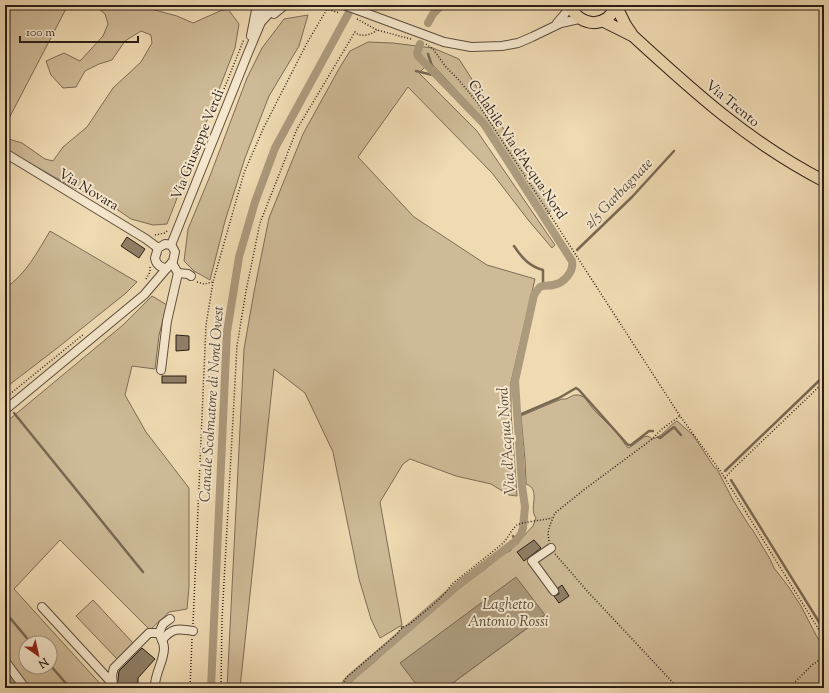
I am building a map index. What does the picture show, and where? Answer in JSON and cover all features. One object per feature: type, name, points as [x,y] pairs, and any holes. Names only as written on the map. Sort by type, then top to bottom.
[{"type":"main road","name":"Via Trento","points":[[570,5],[573,12],[579,19],[593,23],[603,21],[611,15],[616,6]]},
{"type":"main road","name":"Via Trento","points":[[616,6],[633,36],[680,79],[734,124],[777,154],[824,181]]},
{"type":"main road","name":"Via Trento","points":[[603,21],[633,36]]},
{"type":"street","name":"Via Giuseppe Verdi","points":[[248,53],[257,5]]},
{"type":"street","name":"Via Giuseppe Verdi","points":[[254,27],[267,5]]},
{"type":"street","name":"Via Giuseppe Verdi","points":[[171,245],[261,22],[277,5]]},
{"type":"street","name":"Via Giuseppe Verdi","points":[[248,53],[262,27],[287,5]]},
{"type":"street","name":"Via Trento","points":[[344,5],[357,14],[444,42],[471,47],[502,46],[518,43],[553,26],[579,19]]},
{"type":"street","name":"Via Trento","points":[[553,26],[564,15],[570,5]]},
{"type":"street","name":"Via Novara","points":[[5,153],[146,239],[158,248]]},
{"type":"street","points":[[5,410],[144,295],[162,275],[166,265],[174,252],[171,245],[165,244],[158,248],[155,258],[166,265],[178,273],[189,275]]},
{"type":"street","points":[[161,370],[168,321],[178,273]]},
{"type":"street","points":[[551,548],[532,561],[554,591]]},
{"type":"street","points":[[42,607],[113,685]]},
{"type":"street","points":[[155,688],[155,680],[163,656],[164,646],[160,636],[163,624],[170,619]]},
{"type":"street","points":[[113,685],[112,675],[114,668],[149,632],[160,636],[173,630],[193,630]]},
{"type":"street","points":[[5,661],[25,688]]},
{"type":"path","points":[[287,5],[292,7],[315,6],[332,10]]},
{"type":"path","points":[[190,688],[206,325],[213,282],[244,173],[264,127],[307,43],[327,9]]},
{"type":"path","points":[[357,14],[377,30],[413,39]]},
{"type":"path","points":[[221,688],[222,619],[237,346],[246,291],[260,223],[297,130],[355,32],[360,36],[372,34],[377,30]]},
{"type":"path","name":"Ciclabile Via d’Acqua Nord","points":[[422,42],[433,50],[477,102],[680,416],[725,478],[824,638]]},
{"type":"path","points":[[189,275],[189,279],[204,284],[213,282]]},
{"type":"path","points":[[725,478],[824,382]]},
{"type":"path","points":[[678,688],[589,593],[551,548],[548,533],[555,513],[680,416]]},
{"type":"path","points":[[334,688],[342,684],[397,634],[401,627],[409,624],[452,584],[508,539],[511,531],[521,522],[528,523],[552,518]]},
{"type":"path","points":[[789,688],[812,665],[824,657]]},
{"type":"shaded area","points":[[5,5],[68,5],[5,126]]},
{"type":"shaded area","points":[[94,5],[136,5],[177,16],[193,23],[228,9],[239,24],[235,48],[167,224],[153,225],[131,219],[102,199],[72,187],[5,149],[5,138],[22,143],[45,159],[53,161],[63,147],[87,127],[113,88],[141,62],[152,43],[151,35],[141,31],[125,41],[112,60],[99,64],[85,71],[76,87],[63,88],[51,75],[46,61],[64,53],[80,61],[103,36],[108,24],[105,14]]},
{"type":"shaded area","points":[[308,15],[299,46],[269,96],[245,158],[225,221],[210,280],[194,271],[184,261],[188,229],[210,176],[247,78],[262,48],[284,19]]},
{"type":"shaded area","points":[[368,42],[393,43],[433,48],[459,59],[554,208],[546,215],[487,123],[430,62],[419,73],[477,131],[555,245],[552,248],[492,173],[408,87],[358,157],[414,217],[487,265],[535,279],[511,382],[511,413],[517,496],[509,495],[491,484],[456,476],[410,459],[403,464],[380,502],[402,625],[380,638],[371,619],[359,579],[333,452],[305,393],[274,369],[240,688],[227,688],[244,349],[269,218],[303,134],[340,67],[350,51]]},
{"type":"shaded area","points":[[50,231],[137,282],[126,293],[5,388],[5,288],[25,270]]},
{"type":"shaded area","points":[[152,296],[167,305],[159,335],[155,369],[132,366],[125,395],[146,432],[189,488],[189,587],[187,609],[169,612],[150,630],[60,540],[14,589],[56,635],[18,635],[18,673],[5,656],[5,423],[123,325]]},
{"type":"shaded area","points":[[574,395],[584,397],[629,448],[644,437],[648,436],[652,439],[656,438],[677,421],[693,435],[714,467],[717,469],[733,500],[752,529],[774,568],[801,606],[817,637],[824,647],[824,688],[446,688],[544,616],[401,662],[419,688],[349,688],[348,686],[352,681],[375,662],[383,653],[453,593],[488,567],[500,556],[510,551],[533,526],[536,518],[533,509],[534,495],[531,487],[526,484],[521,416]]},
{"type":"shaded area","points":[[93,600],[134,644],[118,660],[76,616]]},
{"type":"shaded area","points":[[58,637],[104,688],[29,688],[19,675],[58,675]]},
{"type":"water","name":"Laghetto Antonio Rossi","points":[[516,577],[545,615],[446,688],[419,688],[400,663]]},
{"type":"building","points":[[127,237],[145,249],[139,258],[121,246]]},
{"type":"building","points":[[176,335],[189,336],[189,350],[176,351]]},
{"type":"building","points":[[162,376],[186,376],[186,383],[162,383]]},
{"type":"building","points":[[534,540],[541,548],[524,561],[517,552]]},
{"type":"building","points":[[562,585],[569,596],[559,603],[554,596],[559,594],[558,588]]},
{"type":"building","points":[[142,648],[155,659],[138,678],[138,688],[117,688],[119,671]]},
{"type":"waterway","name":"Canale Scolmatore di Nord Ovest","points":[[211,688],[227,332],[239,257],[255,202],[275,148],[353,5]]},
{"type":"waterway","name":"Via d'Acqua Nord","points":[[428,23],[433,14],[442,5]]},
{"type":"waterway","name":"Via d'Acqua Nord","points":[[345,688],[349,679],[462,582],[516,541],[521,534],[525,507],[522,486],[515,381],[534,295],[540,287],[561,282],[570,273],[572,265],[572,261],[484,124],[418,56],[417,53],[420,44]]},
{"type":"waterway","points":[[428,54],[434,72]]},
{"type":"waterway","points":[[416,71],[437,76]]},
{"type":"waterway","name":"2/5 Garbagnate","points":[[577,250],[632,197],[674,151]]},
{"type":"waterway","points":[[514,246],[526,261],[543,270],[543,286]]},
{"type":"waterway","points":[[725,471],[824,376]]},
{"type":"waterway","points":[[517,416],[559,398],[576,388],[628,445],[631,445],[649,431],[653,431]]},
{"type":"waterway","points":[[14,413],[143,572]]},
{"type":"waterway","points":[[658,437],[660,438],[674,427],[681,435]]},
{"type":"waterway","points":[[731,480],[824,630]]},
{"type":"waterway","name":"Via d'Acqua Nord","points":[[513,536],[516,541]]},
{"type":"waterway","points":[[5,612],[24,635]]},
{"type":"waterway","name":"Via d'Acqua Nord","points":[[402,627],[405,631]]},
{"type":"waterway","points":[[5,672],[17,688]]},
{"type":"waterway","points":[[58,674],[70,688]]}]
